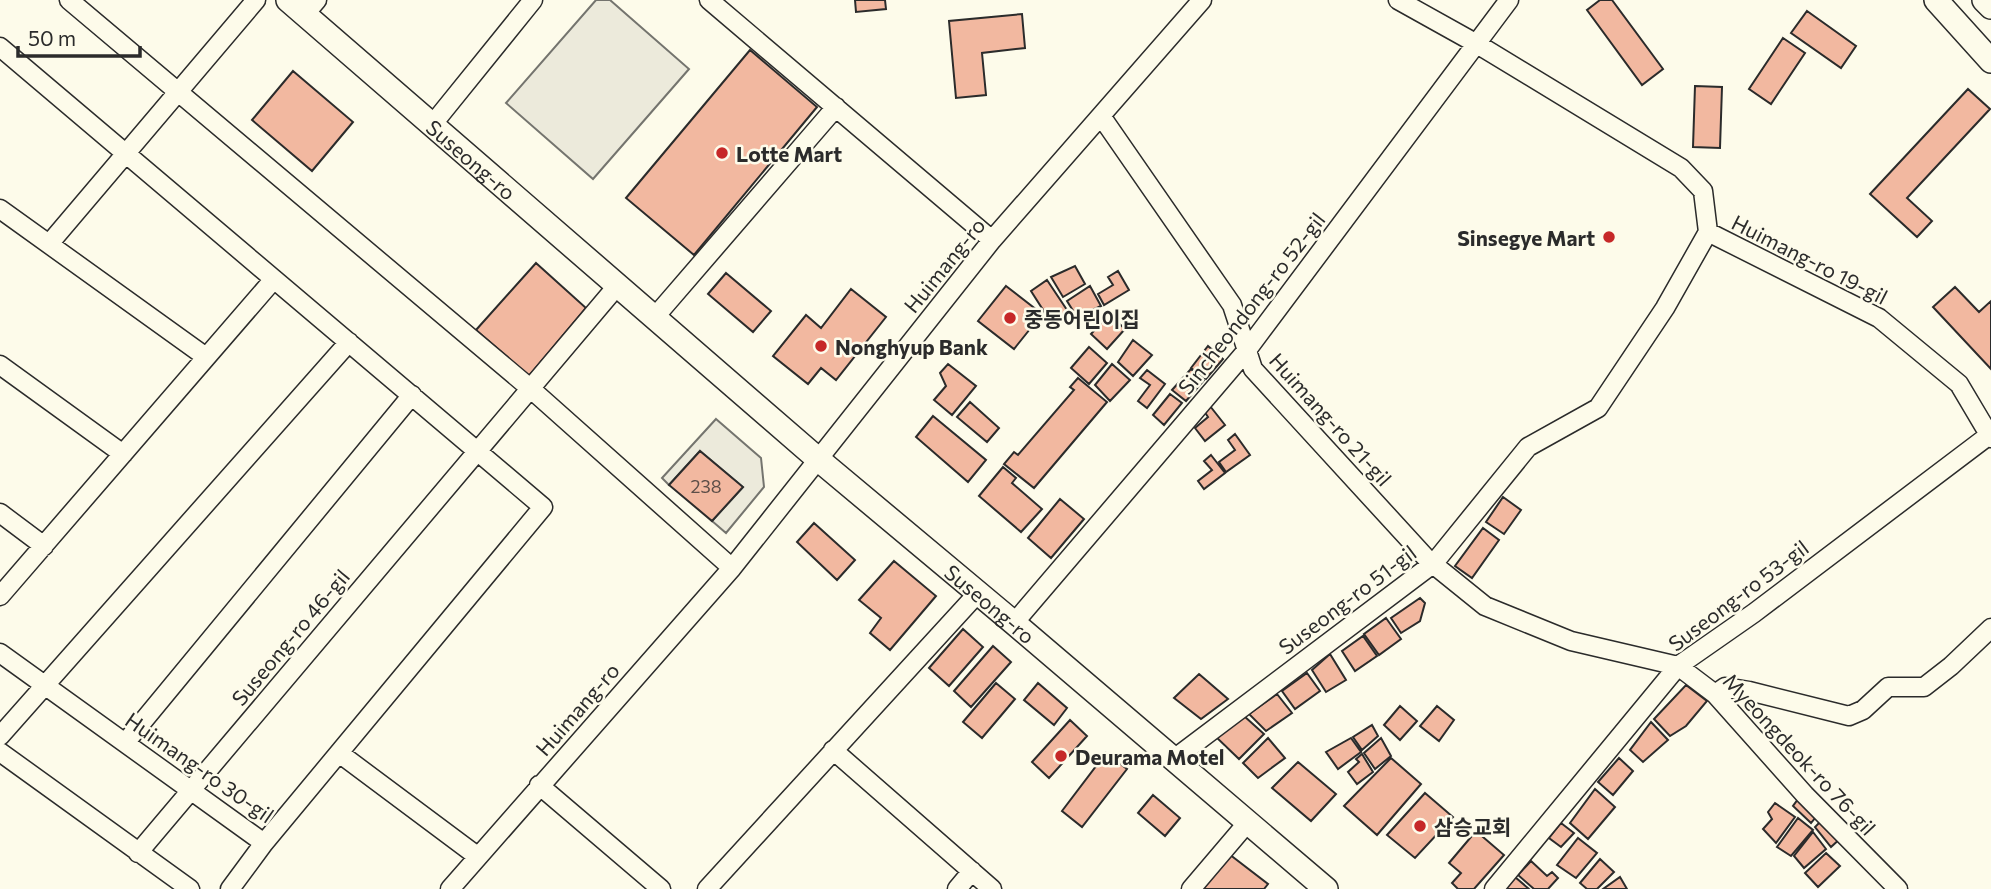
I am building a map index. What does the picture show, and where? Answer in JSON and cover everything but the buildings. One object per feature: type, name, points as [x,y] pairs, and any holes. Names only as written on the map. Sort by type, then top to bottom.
[{"type":"main road","points":[[1936,0],[1991,50]]},
{"type":"main road","points":[[1984,0],[1991,6]]},
{"type":"main road","name":"Suseong-ro","points":[[303,5],[432,125],[654,318],[1326,889]]},
{"type":"main road","points":[[1958,22],[1991,61]]},
{"type":"street","points":[[69,0],[531,389],[732,568]]},
{"type":"street","points":[[49,244],[256,0]]},
{"type":"street","points":[[432,125],[533,0]]},
{"type":"street","points":[[709,0],[992,240]]},
{"type":"street","name":"Huimang-ro","points":[[450,889],[732,568],[992,240],[1202,0]]},
{"type":"street","name":"Huimang-ro 19-gil","points":[[1398,0],[1477,44],[1681,168],[1703,191],[1708,232],[1879,318],[1959,384],[1989,437]]},
{"type":"street","name":"Sincheondong-ro 52-gil","points":[[1014,622],[1247,350],[1509,0]]},
{"type":"street","points":[[0,47],[543,507],[339,753],[478,856]]},
{"type":"street","points":[[654,318],[836,107]]},
{"type":"street","name":"Huimang-ro 21-gil","points":[[1101,116],[1232,305],[1253,369],[1428,560],[1434,563]]},
{"type":"street","points":[[0,209],[206,357]]},
{"type":"street","name":"Suseong-ro 51-gil","points":[[1174,759],[1434,563],[1528,447],[1598,408],[1665,308],[1708,232]]},
{"type":"street","points":[[0,596],[274,279]]},
{"type":"street","name":"Suseong-ro 46-gil","points":[[138,853],[617,286]]},
{"type":"street","points":[[0,736],[349,342]]},
{"type":"street","points":[[0,365],[123,454]]},
{"type":"street","points":[[125,743],[412,395]]},
{"type":"street","name":"Suseong-ro 53-gil","points":[[1494,889],[1678,666],[1754,613],[1989,437]]},
{"type":"street","points":[[0,513],[44,546]]},
{"type":"street","name":"Myeongdeok-ro 76-gil","points":[[1434,563],[1485,606],[1571,641],[1678,666],[1715,694],[1805,795],[1898,889]]},
{"type":"street","points":[[707,889],[977,594]]},
{"type":"street","points":[[1715,694],[1725,687],[1849,716],[1863,710],[1888,687],[1924,687],[1991,628]]},
{"type":"street","name":"Huimang-ro 30-gil","points":[[0,653],[264,843],[339,753]]},
{"type":"street","points":[[833,750],[992,889]]},
{"type":"street","points":[[0,752],[190,889]]},
{"type":"street","name":"Huimang-ro","points":[[539,785],[661,889]]},
{"type":"street","points":[[1191,889],[1248,822]]},
{"type":"street","points":[[230,889],[264,843]]},
{"type":"street","points":[[957,889],[972,872]]},
{"type":"shaded area","points":[[596,0],[610,0],[689,69],[593,179],[506,103]]},
{"type":"shaded area","points":[[716,419],[761,458],[764,487],[726,533],[712,521],[743,487],[700,451],[669,485],[662,478]]},
{"type":"place","name":"Lotte Mart","points":[[722,153]]},
{"type":"place","name":"Sinsegye Mart","points":[[1609,237]]},
{"type":"place","name":"중동어린이집","points":[[1010,318]]},
{"type":"place","name":"Nonghyup Bank","points":[[821,346]]},
{"type":"place","name":"Deurama Motel","points":[[1061,756]]},
{"type":"place","name":"삼승교회","points":[[1420,826]]}]
